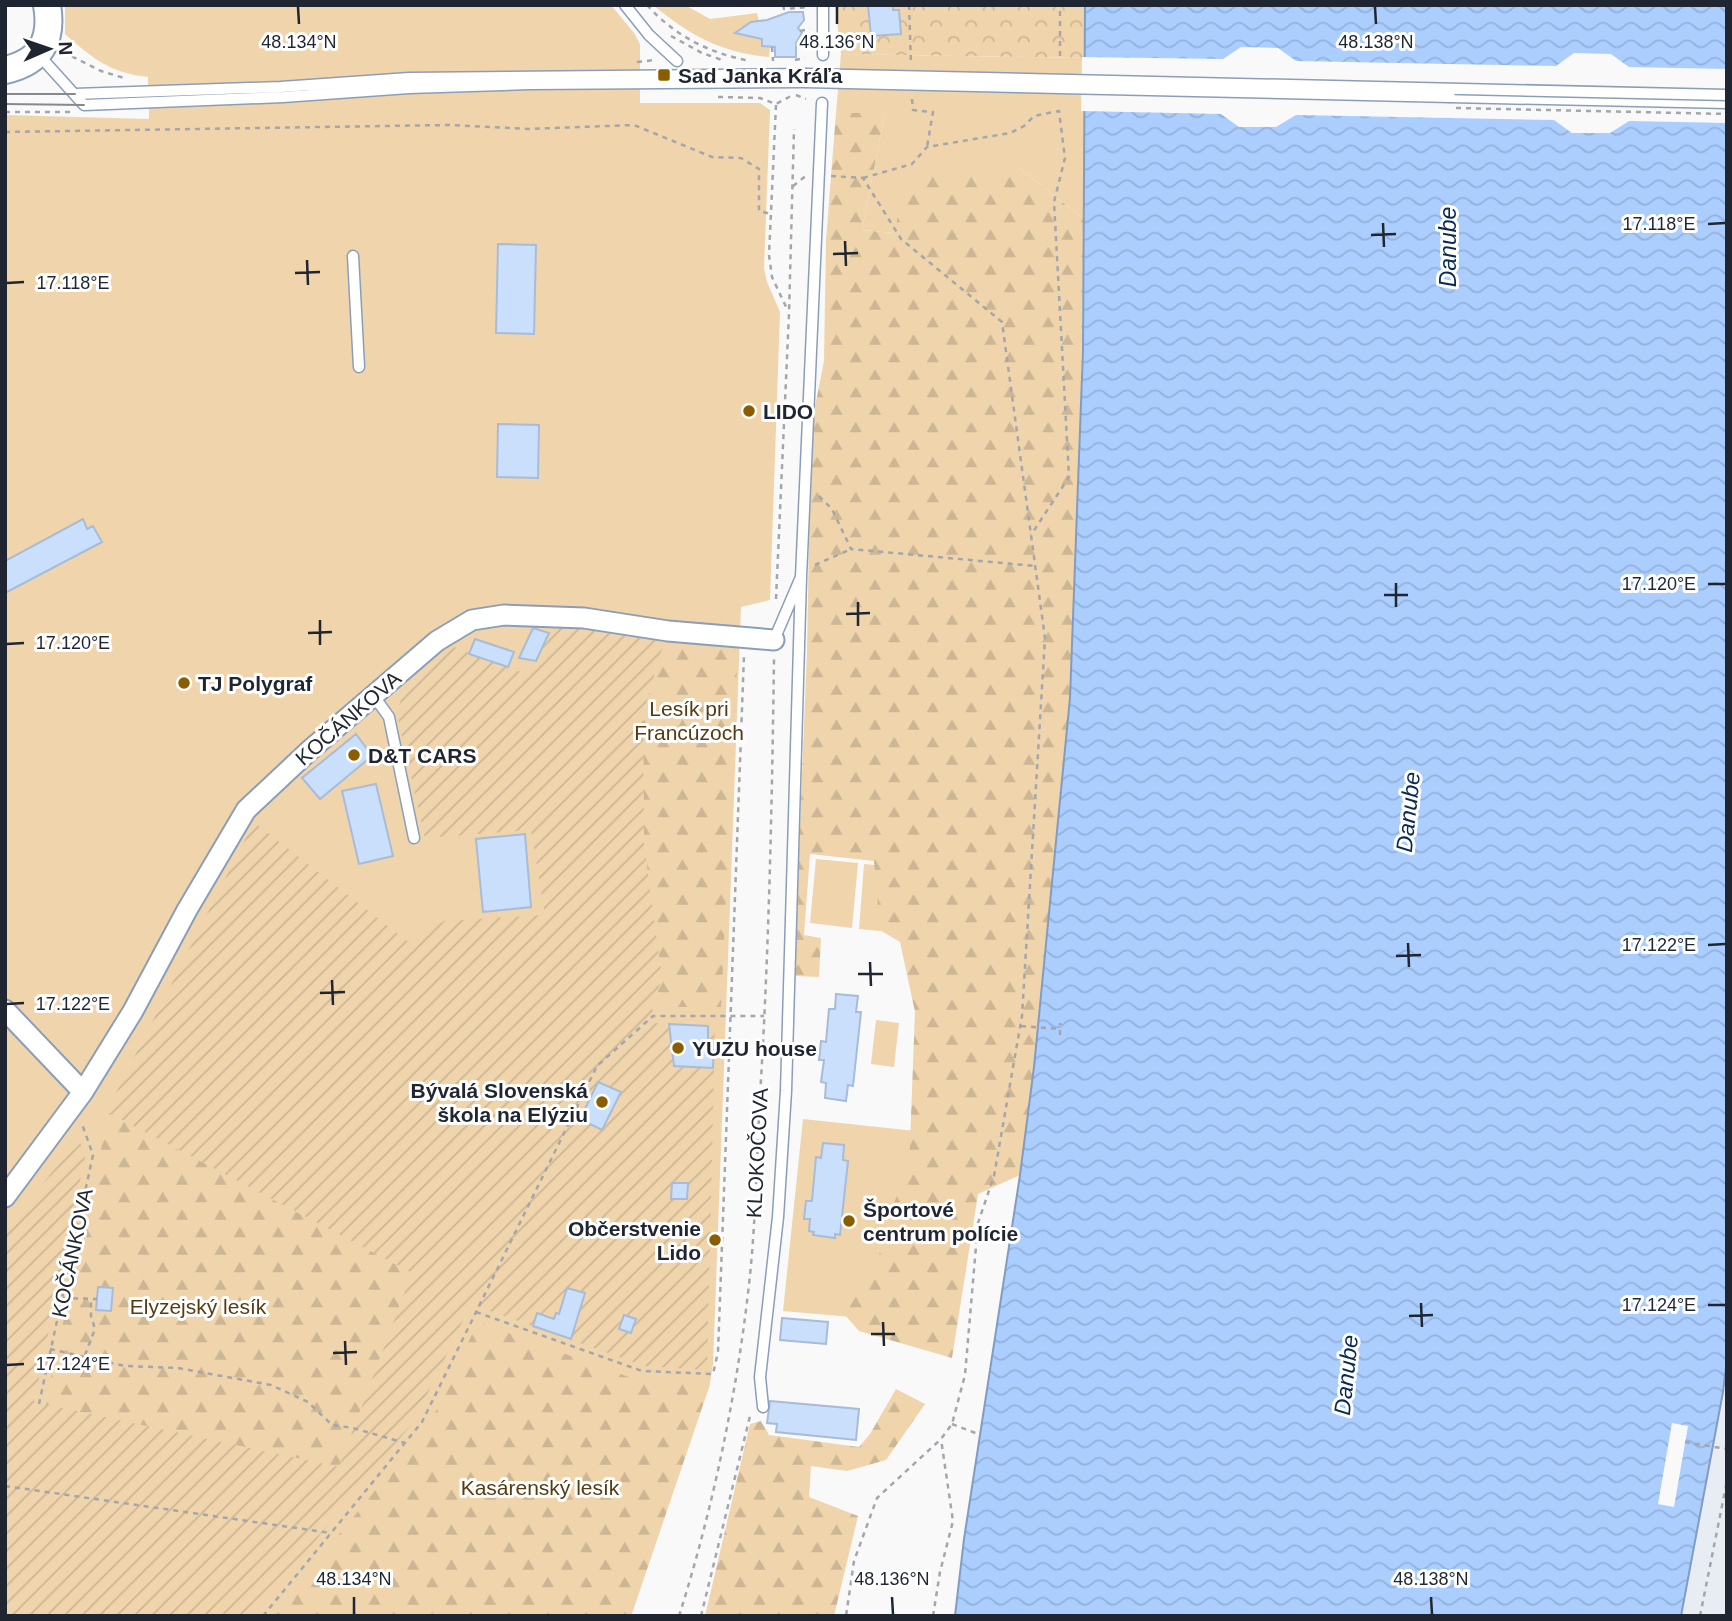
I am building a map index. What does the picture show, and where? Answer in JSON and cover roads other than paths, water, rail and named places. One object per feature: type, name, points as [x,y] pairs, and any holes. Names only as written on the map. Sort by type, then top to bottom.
[{"type":"street","points":[[5,70],[22,65],[45,31]]},
{"type":"street","name":"KOČÁNKOVA","points":[[79,1099],[133,1011],[187,910],[246,810],[310,750],[437,641],[463,624],[480,617],[504,615],[584,618],[668,631],[774,640]]},
{"type":"street","points":[[5,1010],[79,1099],[5,1197]]},
{"type":"lane","points":[[625,5],[649,35],[677,61]]},
{"type":"lane","points":[[823,6],[823,55]]},
{"type":"lane","points":[[45,31],[75,94],[84,105],[409,78],[806,78],[1727,95]]},
{"type":"lane","points":[[806,78],[1727,103]]},
{"type":"lane","points":[[75,94],[148,98]]},
{"type":"lane","name":"KLOKOČOVA","points":[[763,1407],[760,1377],[778,1217],[786,1091],[804,481],[822,103]]},
{"type":"lane","points":[[353,256],[359,367]]},
{"type":"lane","points":[[774,640],[801,573]]},
{"type":"lane","points":[[373,695],[389,718],[414,838]]},
{"type":"water","name":"Danube","points":[[1085,5],[1727,5],[1727,1359],[1681,1616],[955,1616],[1034,1067],[1070,698],[1083,350]]},
{"type":"tram line","points":[[5,94],[75,94]]},
{"type":"tram line","points":[[5,104],[84,105]]},
{"type":"place","name":"Sad Janka Kráľa","points":[[664,75]]},
{"type":"place","name":"LIDO","points":[[749,411]]},
{"type":"place","name":"TJ Polygraf","points":[[184,683]]},
{"type":"place","name":"D&T CARS","points":[[354,755]]},
{"type":"place","name":"YUZU house","points":[[678,1048]]},
{"type":"place","name":"Bývalá Slovenská škola na Elýziu","points":[[602,1102]]},
{"type":"place","name":"Športové centrum polície","points":[[849,1221]]},
{"type":"place","name":"Občerstvenie Lido","points":[[715,1240]]},
{"type":"park label","name":"Lesík pri Francúzoch","points":[[689,720]]},
{"type":"park label","name":"Elyzejský lesík","points":[[198,1306]]},
{"type":"park label","name":"Kasárenský lesík","points":[[540,1487]]}]
